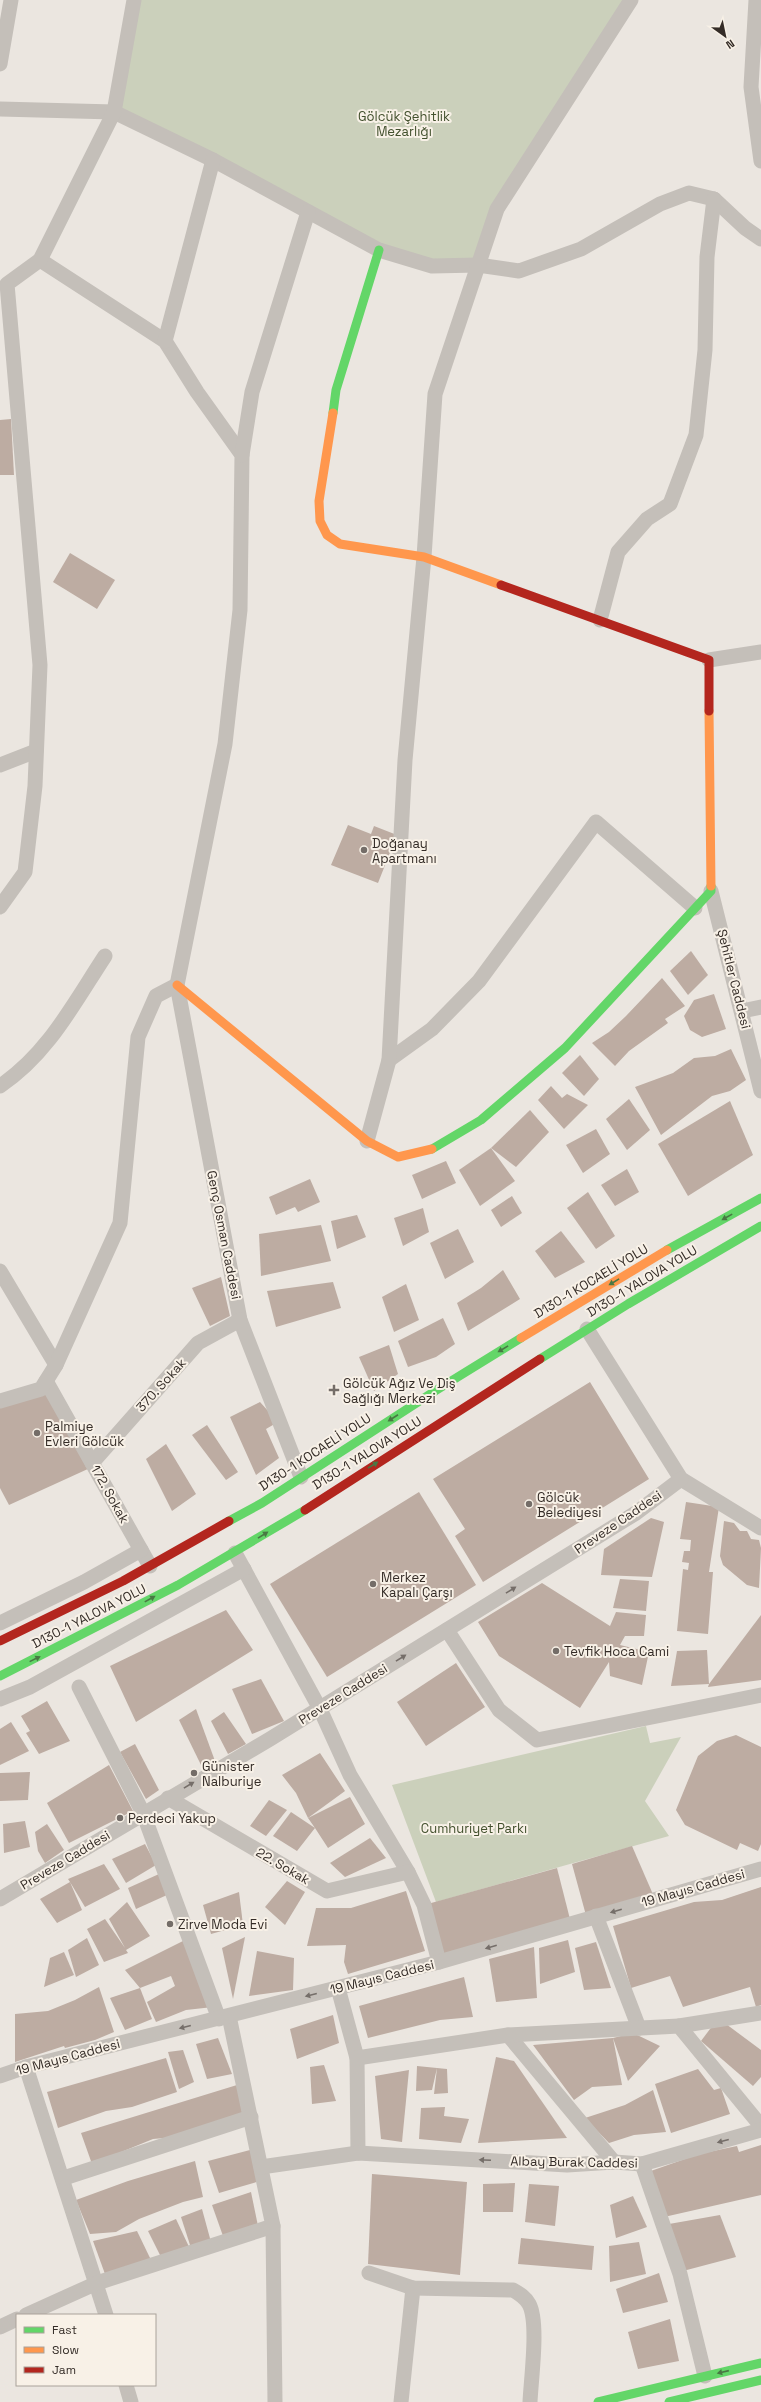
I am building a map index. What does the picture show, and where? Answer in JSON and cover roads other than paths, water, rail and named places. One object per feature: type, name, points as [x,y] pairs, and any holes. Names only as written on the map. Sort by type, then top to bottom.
[{"type":"main road","points":[[177,985],[367,1141],[398,1157],[428,1151],[481,1120],[565,1048],[711,891],[709,660],[424,557],[340,544],[327,535],[320,521],[319,501],[336,390],[379,250]]},
{"type":"main road","name":"D130-1 KOCAELİ YOLU","points":[[0,1641],[150,1566],[262,1503],[435,1391],[666,1250],[761,1198]]},
{"type":"main road","name":"D130-1 YALOVA YOLU","points":[[0,1676],[91,1632],[235,1553],[587,1329],[761,1226]]},
{"type":"main road","points":[[598,2402],[761,2363]]},
{"type":"main road","points":[[669,2402],[761,2380]]},
{"type":"street","points":[[0,64],[11,0]]},
{"type":"street","points":[[0,907],[25,872],[35,786],[40,665],[4,284],[40,260],[114,112],[134,0]]},
{"type":"street","points":[[367,1141],[389,1060],[405,760],[424,557],[435,394],[497,209],[631,0]]},
{"type":"street","points":[[756,0],[751,87],[761,161]]},
{"type":"street","points":[[0,109],[114,112],[213,160],[379,250],[432,266],[478,264],[519,271],[581,249],[660,204],[689,193],[714,199],[745,228],[761,239]]},
{"type":"street","points":[[165,341],[213,160]]},
{"type":"street","points":[[600,620],[618,552],[647,519],[670,504],[696,435],[704,350],[707,257],[714,199]]},
{"type":"street","points":[[0,1401],[41,1389],[56,1365],[120,1224],[138,1037],[156,996],[177,985],[225,744],[240,610],[242,454],[252,392],[308,212]]},
{"type":"street","points":[[40,260],[165,341],[197,392],[242,454]]},
{"type":"street","points":[[709,660],[761,652]]},
{"type":"street","points":[[0,765],[36,751]]},
{"type":"street","points":[[389,1060],[432,1029],[479,981],[596,822],[695,908]]},
{"type":"street","name":"Şehitler Caddesi","points":[[711,891],[761,1091]]},
{"type":"street","points":[[0,1086],[18,1074],[49,1042],[105,956]]},
{"type":"street","name":"Genç Osman Caddesi","points":[[177,985],[240,1320],[301,1477]]},
{"type":"street","points":[[742,1011],[761,1007]]},
{"type":"street","points":[[0,1271],[56,1365]]},
{"type":"street","name":"370. Sokak","points":[[92,1462],[198,1343],[240,1320]]},
{"type":"street","points":[[587,1329],[680,1479],[761,1528]]},
{"type":"street","name":"172. Sokak","points":[[46,1381],[150,1566]]},
{"type":"street","name":"Preveze Caddesi","points":[[0,1899],[320,1709],[636,1513],[680,1479]]},
{"type":"street","points":[[0,1623],[84,1582],[141,1550]]},
{"type":"street","points":[[235,1553],[320,1709],[350,1775],[408,1872],[424,1905],[439,1962]]},
{"type":"street","points":[[0,1699],[30,1687],[244,1570]]},
{"type":"street","points":[[447,1630],[499,1710],[537,1740],[761,1695]]},
{"type":"street","points":[[79,1687],[143,1813],[224,2017],[251,2117],[273,2226],[274,2402]]},
{"type":"street","name":"22. Sokak","points":[[168,1798],[326,1891],[408,1872]]},
{"type":"street","name":"19 Mayıs Caddesi","points":[[0,2076],[26,2067],[439,1962],[761,1869]]},
{"type":"street","points":[[596,1916],[639,2028]]},
{"type":"street","points":[[338,1988],[357,2058],[358,2153]]},
{"type":"street","points":[[357,2058],[508,2035],[679,2026],[761,2013]]},
{"type":"street","points":[[679,2026],[761,2126]]},
{"type":"street","points":[[508,2035],[614,2162]]},
{"type":"street","points":[[26,2067],[64,2178],[106,2314]]},
{"type":"street","points":[[64,2178],[251,2117]]},
{"type":"street","name":"Albay Burak Caddesi","points":[[261,2167],[358,2153],[566,2164],[614,2162],[642,2164],[761,2130]]},
{"type":"street","points":[[642,2164],[680,2274],[705,2376]]},
{"type":"street","points":[[28,2314],[97,2283],[273,2226]]},
{"type":"street","points":[[369,2273],[413,2288],[513,2290],[523,2295],[529,2304],[533,2328],[530,2402]]},
{"type":"street","points":[[401,2402],[413,2288]]},
{"type":"street","points":[[0,2327],[16,2319]]},
{"type":"street","points":[[126,2386],[131,2402]]},
{"type":"place","name":"Doğanay Apartmanı","points":[[364,850]]},
{"type":"place","name":"Gölcük Ağız Ve Diş Sağlığı Merkezi","points":[[334,1390]]},
{"type":"place","name":"Palmiye Evleri Gölcük","points":[[37,1433]]},
{"type":"place","name":"Gölcük Belediyesi","points":[[529,1504]]},
{"type":"place","name":"Merkez Kapalı Çarşı","points":[[373,1584]]},
{"type":"place","name":"Tevfik Hoca Cami","points":[[556,1651]]},
{"type":"place","name":"Günister Nalburiye","points":[[194,1773]]},
{"type":"place","name":"Perdeci Yakup","points":[[120,1818]]},
{"type":"place","name":"Zirve Moda Evi","points":[[170,1924]]},
{"type":"park label","name":"Gölcük Şehitlik Mezarlığı","points":[[404,124]]},
{"type":"park label","name":"Cumhuriyet Parkı","points":[[474,1828]]}]
